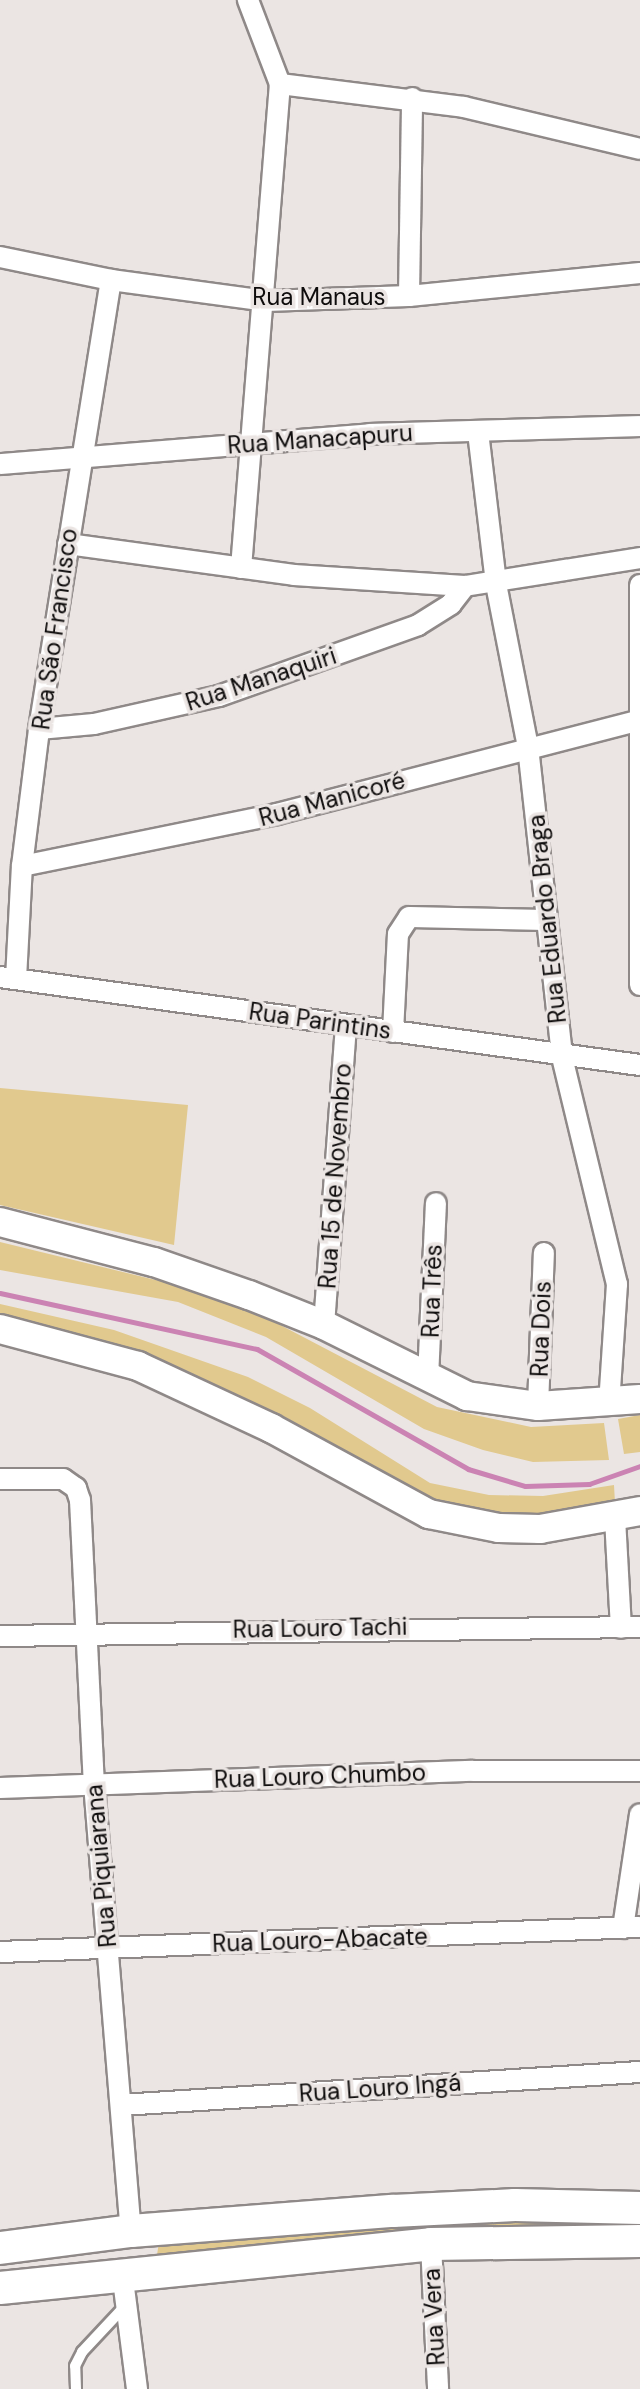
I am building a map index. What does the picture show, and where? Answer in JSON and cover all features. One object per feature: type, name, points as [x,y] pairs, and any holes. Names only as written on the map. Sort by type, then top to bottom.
[{"type":"main road","points":[[0,2248],[131,2231],[500,2206],[640,2208]]},
{"type":"main road","points":[[0,2288],[122,2272],[431,2244],[640,2241]]},
{"type":"street","points":[[241,568],[266,301],[280,84],[248,0]]},
{"type":"street","points":[[280,84],[412,98],[640,149]]},
{"type":"street","points":[[409,296],[412,98]]},
{"type":"street","name":"Rua Manaus","points":[[0,257],[111,280],[266,301],[409,296],[640,273]]},
{"type":"street","name":"Rua São Francisco","points":[[8,978],[39,729],[79,461],[111,280]]},
{"type":"street","name":"Rua Manacapuru","points":[[0,464],[79,461],[252,442],[640,426]]},
{"type":"street","name":"Rua Eduardo Braga","points":[[478,432],[496,584],[528,747],[562,1057],[617,1284],[609,1404]]},
{"type":"street","points":[[68,544],[241,568],[465,586],[496,584],[640,558]]},
{"type":"street","points":[[640,585],[640,985]]},
{"type":"street","name":"Rua Manaquiri","points":[[39,729],[94,724],[219,696],[418,625],[438,615],[465,586]]},
{"type":"street","name":"Rua Manicoré","points":[[22,866],[277,814],[638,720]]},
{"type":"street","points":[[393,1032],[398,934],[409,917],[546,920]]},
{"type":"street","name":"Rua Parintins","points":[[8,978],[562,1057],[640,1065]]},
{"type":"street","name":"Rua 15 de Novembro","points":[[324,1325],[346,1026]]},
{"type":"street","name":"Rua Três","points":[[428,1378],[436,1203]]},
{"type":"street","points":[[0,1222],[154,1262],[324,1325],[428,1378],[485,1401],[538,1406],[609,1404],[640,1399]]},
{"type":"street","name":"Rua Dois","points":[[538,1406],[544,1253]]},
{"type":"street","points":[[0,1329],[109,1356],[194,1390],[429,1514],[499,1528],[540,1529],[627,1515],[630,1627]]},
{"type":"street","name":"Rua Piquiarana","points":[[0,1479],[63,1479],[71,1482],[80,1500],[94,1784],[131,2231]]},
{"type":"street","name":"Rua Louro Tachi","points":[[0,1636],[86,1631],[630,1627]]},
{"type":"street","name":"Rua Louro Chumbo","points":[[0,1788],[473,1771],[640,1771]]},
{"type":"street","points":[[631,1927],[640,1814]]},
{"type":"street","name":"Rua Louro-Abacate","points":[[0,1952],[631,1927]]},
{"type":"street","name":"Rua Louro Ingá","points":[[121,2105],[640,2072]]},
{"type":"street","name":"Rua Vera","points":[[431,2244],[438,2389]]},
{"type":"street","points":[[122,2272],[137,2389]]},
{"type":"lane","points":[[76,2389],[75,2366],[82,2352],[126,2305]]},
{"type":"shaded area","points":[[0,1088],[188,1105],[174,1245],[0,1205]]},
{"type":"shaded area","points":[[0,1242],[172,1284],[265,1317],[437,1407],[531,1427],[604,1423],[609,1460],[533,1462],[483,1450],[424,1429],[266,1337],[178,1302],[0,1270]]},
{"type":"shaded area","points":[[0,1304],[114,1330],[248,1377],[310,1408],[430,1483],[489,1495],[543,1496],[614,1485],[615,1503],[516,1518],[435,1507],[233,1401],[0,1322]]},
{"type":"shaded area","points":[[640,1415],[640,1452],[624,1454],[618,1419]]},
{"type":"shaded area","points":[[437,2220],[640,2220],[640,2235],[163,2259],[157,2255],[159,2242]]},
{"type":"waterway","points":[[0,1293],[257,1349],[468,1469],[525,1486],[589,1484],[640,1466]]}]
